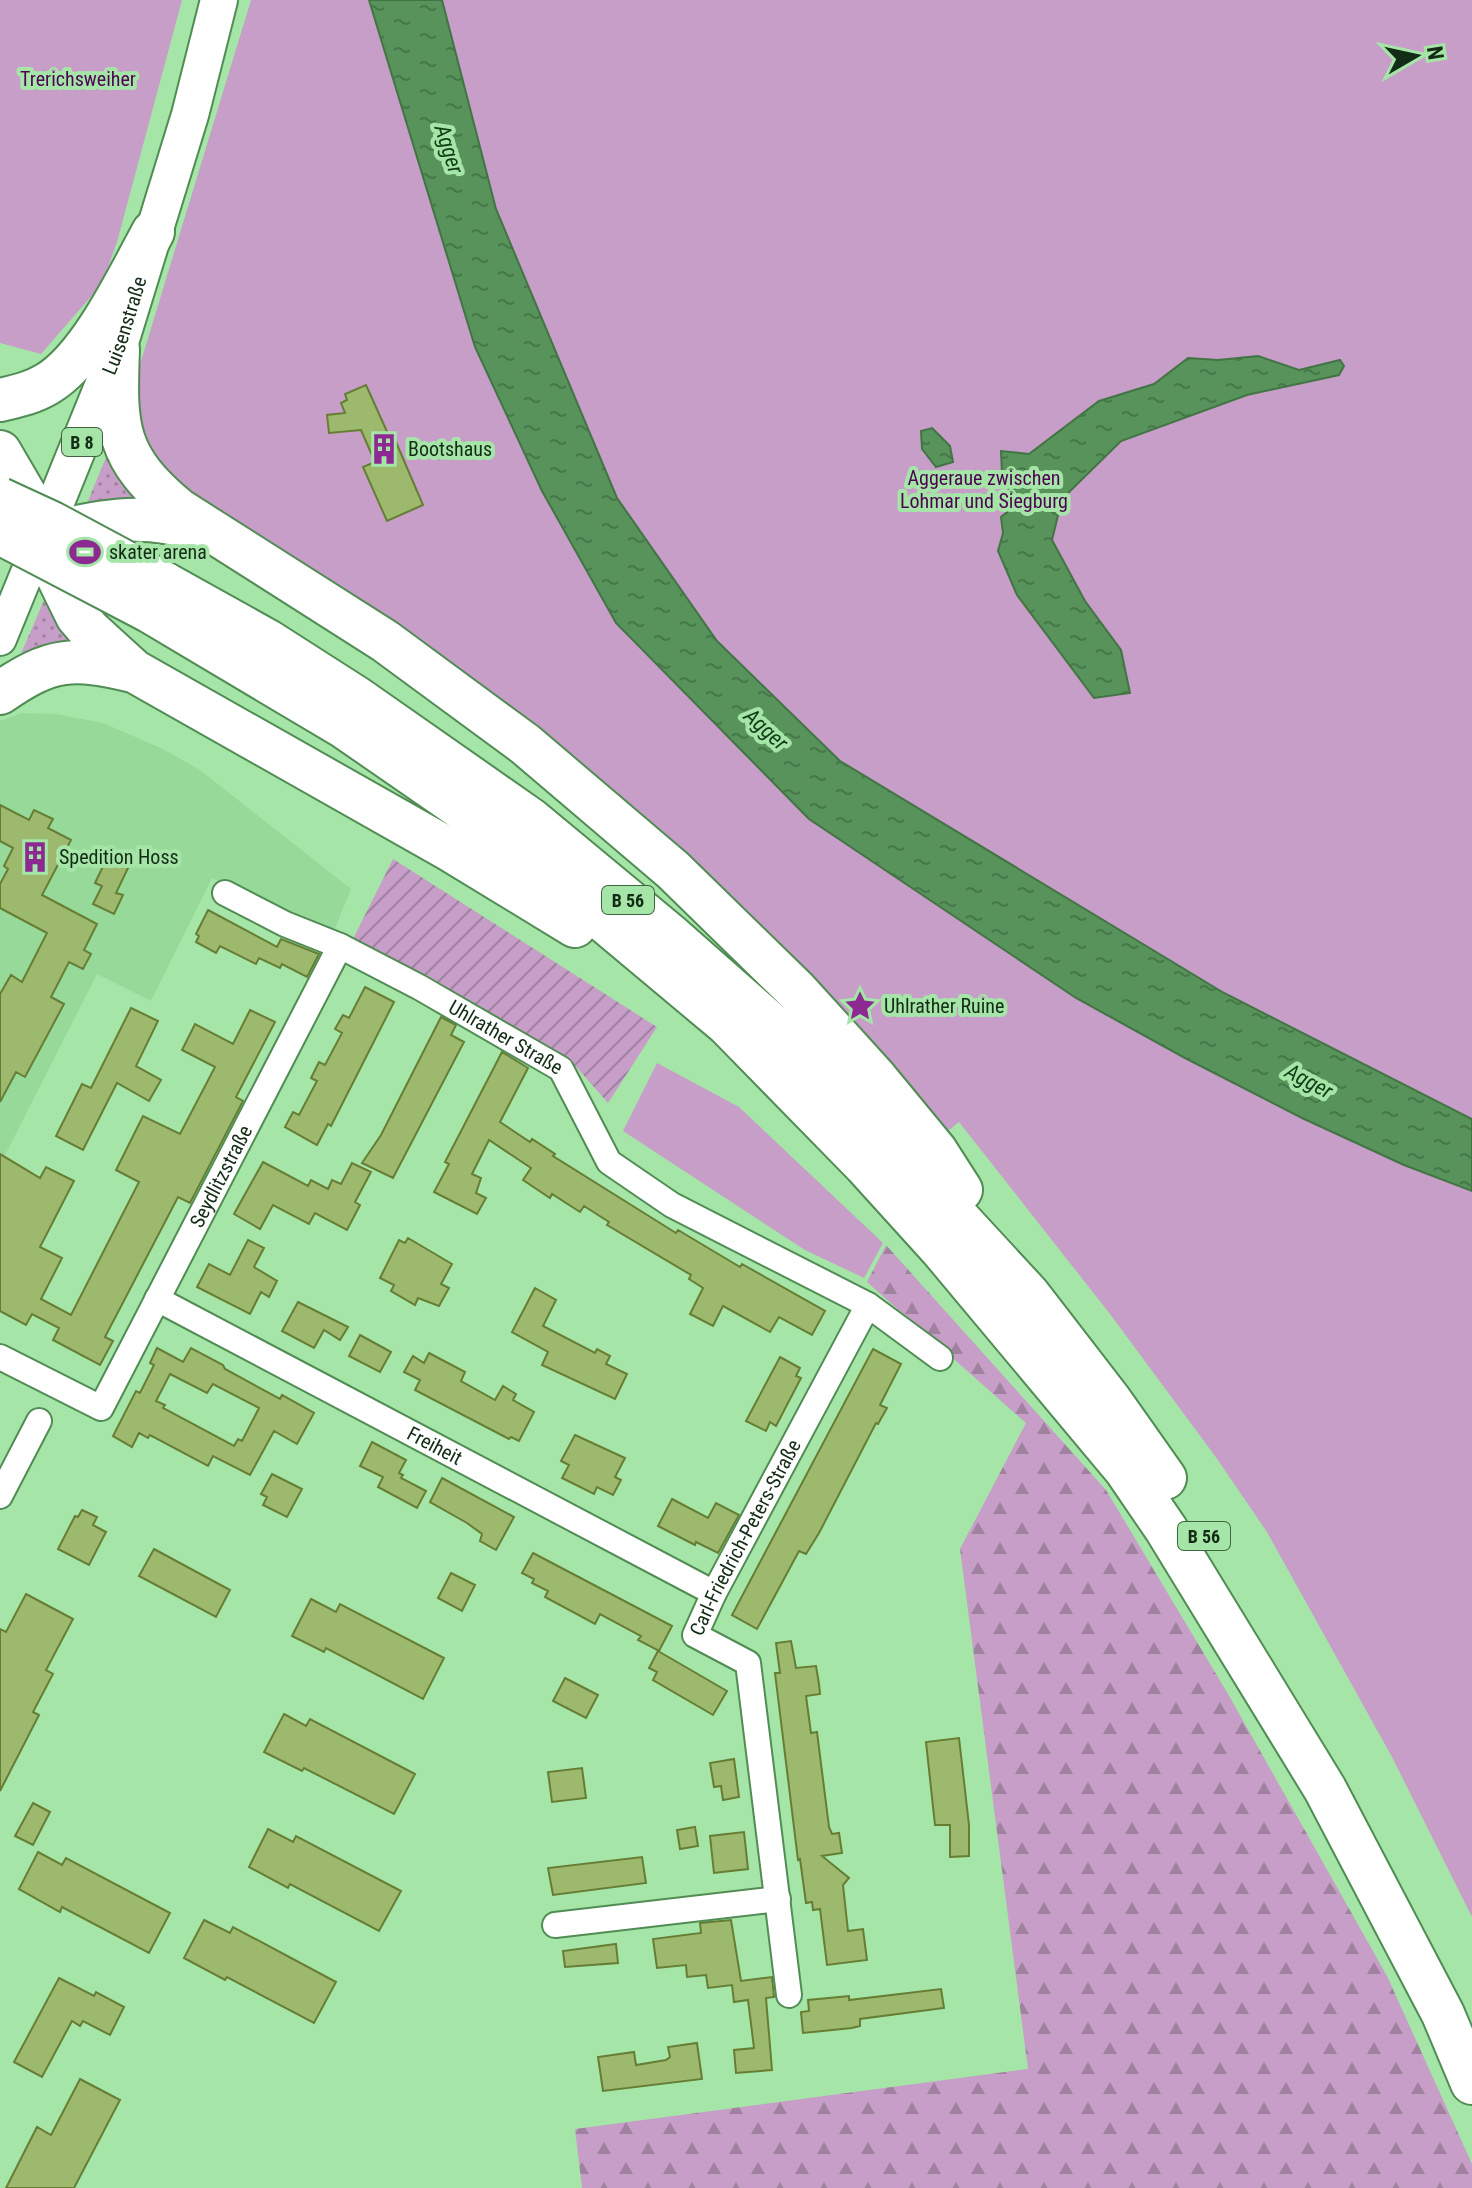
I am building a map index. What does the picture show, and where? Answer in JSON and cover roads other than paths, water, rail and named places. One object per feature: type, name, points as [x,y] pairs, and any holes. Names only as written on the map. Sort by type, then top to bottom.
[{"type":"highway","points":[[0,400],[26,394],[49,383],[69,367],[111,307],[153,232]]},
{"type":"highway","points":[[118,349],[116,407],[122,440],[132,462],[154,490],[179,510],[385,641],[525,744],[673,870],[797,991],[875,1077],[936,1151],[1029,1295]]},
{"type":"highway","points":[[0,452],[31,505],[54,569],[77,616],[134,671],[452,851],[592,936],[803,1120],[865,1165]]},
{"type":"highway","name":"B 56","points":[[0,499],[52,523],[506,839],[727,1024],[865,1165],[942,1250],[1125,1469],[1166,1529],[1325,1789],[1443,2014],[1472,2083]]},
{"type":"highway","points":[[0,548],[43,534],[130,519],[172,521],[221,537]]},
{"type":"highway","name":"B 56","points":[[0,533],[268,641],[357,698],[451,761],[553,838],[671,936],[816,1064],[1029,1295],[1110,1400],[1225,1568],[1309,1707],[1415,1899],[1472,2017]]},
{"type":"highway","points":[[0,693],[29,673],[72,660],[134,671]]},
{"type":"main road","name":"Luisenstraße","points":[[0,639],[118,349],[190,115],[219,0]]},
{"type":"street","name":"Uhlrather Straße","points":[[225,893],[285,924],[340,946],[419,987],[561,1069],[609,1162],[672,1205],[868,1305],[940,1358]]},
{"type":"street","name":"Seydlitzstraße","points":[[0,1357],[101,1408],[340,946]]},
{"type":"street","name":"Freiheit","points":[[157,1299],[714,1593]]},
{"type":"street","name":"Carl-Friedrich-Peters-Straße","points":[[789,1995],[748,1663],[695,1635],[714,1593],[868,1305]]},
{"type":"street","points":[[0,1496],[39,1421]]},
{"type":"street","points":[[555,1925],[778,1899]]},
{"type":"water","name":"Agger","points":[[369,0],[442,0],[496,209],[617,498],[717,641],[840,761],[1224,993],[1472,1119],[1472,1191],[1404,1165],[1302,1118],[1076,998],[809,819],[616,623],[542,491],[475,347]]},
{"type":"water","points":[[1258,356],[1299,370],[1340,360],[1344,366],[1339,375],[1247,395],[1121,441],[1062,499],[1052,540],[1085,601],[1121,650],[1130,693],[1094,698],[1017,595],[998,551],[1003,533],[1001,517],[1016,505],[1002,474],[1001,451],[1029,454],[1099,401],[1154,384],[1188,358],[1218,360]]},
{"type":"water","points":[[932,428],[950,446],[953,462],[936,467],[922,449],[921,431]]},
{"type":"place","name":"Bootshaus","points":[[384,449]]},
{"type":"place","name":"skater arena","points":[[85,552]]},
{"type":"place","name":"Spedition Hoss","points":[[35,857]]},
{"type":"place","name":"Uhlrather Ruine","points":[[860,1006]]},
{"type":"park label","name":"Trerichsweiher","points":[[78,79]]},
{"type":"park label","name":"Aggeraue zwischen Lohmar und Siegburg","points":[[984,490]]}]
